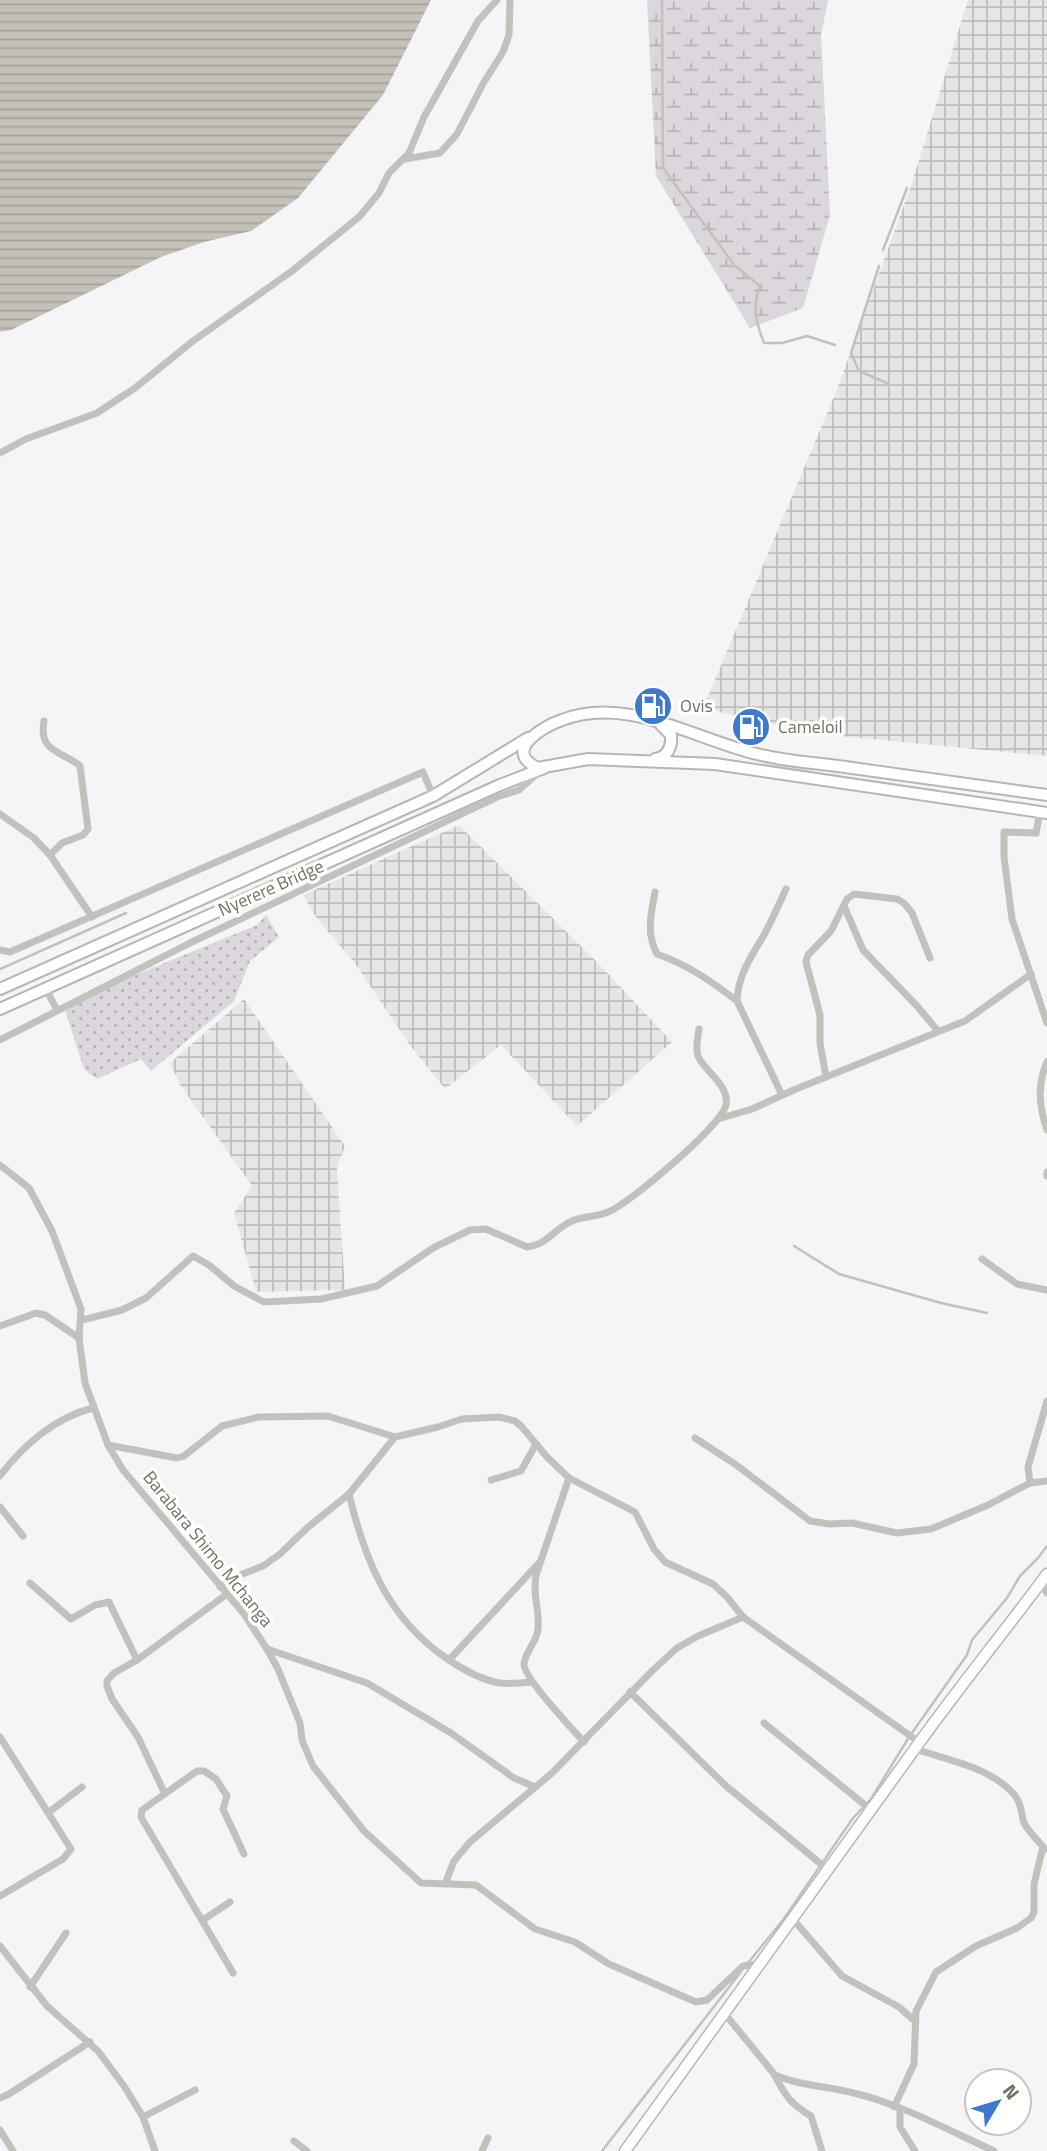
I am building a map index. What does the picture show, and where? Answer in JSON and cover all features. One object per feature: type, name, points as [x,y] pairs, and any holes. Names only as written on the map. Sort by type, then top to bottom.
[{"type":"main road","name":"Nyerere Bridge","points":[[0,989],[433,796],[534,734],[575,715],[595,711],[636,715],[758,754],[1047,795]]},
{"type":"main road","points":[[650,760],[664,756],[671,747],[668,730],[656,722]]},
{"type":"main road","points":[[534,734],[526,743],[525,755],[533,765],[544,768]]},
{"type":"main road","name":"Nyerere Bridge","points":[[0,1009],[500,785],[544,768],[588,759],[715,764],[1043,813]]},
{"type":"street","points":[[0,453],[26,439],[94,415],[135,388],[193,341],[281,279],[350,225],[379,193],[389,173],[405,159],[424,117],[478,21],[497,0]]},
{"type":"street","points":[[405,159],[440,153],[457,134],[503,52],[509,35],[510,0]]},
{"type":"street","points":[[44,721],[44,739],[57,754],[80,766],[88,829],[83,835],[62,844],[50,855]]},
{"type":"street","points":[[0,1040],[228,925],[519,790],[544,768]]},
{"type":"street","points":[[0,950],[10,952],[423,772],[433,796]]},
{"type":"street","points":[[1043,813],[1036,833],[1004,832],[1004,857],[1012,919],[1047,1023]]},
{"type":"street","points":[[0,814],[34,838],[50,855],[92,917]]},
{"type":"street","points":[[737,1001],[738,987],[746,963],[765,933],[786,889]]},
{"type":"street","points":[[656,891],[650,922],[652,945],[657,954],[678,961],[705,976],[737,1001],[782,1095]]},
{"type":"street","points":[[826,1077],[820,1043],[820,1015],[806,962],[808,955],[831,930],[854,894],[904,902],[912,913],[929,958]]},
{"type":"street","points":[[844,906],[863,950],[938,1031]]},
{"type":"street","points":[[718,1119],[752,1110],[782,1095],[965,1021],[1031,974]]},
{"type":"street","points":[[46,989],[57,1010]]},
{"type":"street","points":[[1039,997],[1047,994]]},
{"type":"street","points":[[82,1320],[122,1310],[146,1298],[193,1256],[209,1265],[234,1286],[264,1302],[321,1299],[377,1286],[433,1248],[470,1230],[486,1229],[518,1244],[535,1246],[548,1240],[572,1220],[608,1212],[694,1146],[718,1119],[727,1103],[717,1080],[696,1052],[699,1029]]},
{"type":"street","points":[[1047,1062],[1038,1087],[1047,1130]]},
{"type":"street","name":"Barabara Shimo Mchanga","points":[[0,1166],[21,1180],[35,1198],[56,1242],[78,1300],[82,1320],[79,1338],[85,1383],[108,1445],[123,1470],[244,1614],[278,1669],[300,1723],[302,1740],[313,1766],[364,1832],[416,1879],[426,1884],[476,1885],[535,1928],[575,1941],[609,1964],[696,2002],[707,2000],[743,1966],[763,1962]]},
{"type":"street","points":[[982,1259],[1017,1284],[1047,1290]]},
{"type":"street","points":[[0,1326],[36,1313],[44,1315],[79,1338]]},
{"type":"street","points":[[1030,1483],[1028,1467],[1047,1401]]},
{"type":"street","points":[[0,1476],[20,1452],[51,1428],[76,1412],[93,1408]]},
{"type":"street","points":[[108,1445],[177,1458],[184,1456],[222,1426],[259,1417],[313,1415],[347,1421],[395,1437],[462,1419],[499,1417],[515,1421],[569,1478],[635,1512],[654,1549],[665,1562],[713,1584],[743,1617],[917,1745],[996,1779],[1016,1796],[1025,1825],[1045,1849],[1034,1884],[1034,1912],[1024,1924],[976,1946],[936,1972],[916,2011],[914,2064],[897,2108],[900,2127],[915,2151]]},
{"type":"street","points":[[220,1587],[233,1578],[263,1566],[280,1554],[349,1494],[395,1437]]},
{"type":"street","points":[[695,1438],[735,1464],[805,1518],[822,1523],[852,1523],[897,1532],[931,1528],[988,1505],[1030,1483],[1047,1481]]},
{"type":"street","points":[[491,1480],[513,1476],[521,1471],[536,1444]]},
{"type":"street","points":[[569,1478],[540,1561],[533,1590],[538,1613],[538,1631],[524,1670],[584,1742]]},
{"type":"street","points":[[349,1494],[358,1533],[378,1583],[426,1644],[465,1671],[499,1683],[532,1682]]},
{"type":"street","points":[[0,1507],[23,1536]]},
{"type":"street","points":[[449,1660],[540,1561]]},
{"type":"street","points":[[1044,1579],[1047,1593]]},
{"type":"street","points":[[625,2151],[917,1745],[1044,1579]]},
{"type":"street","points":[[30,1583],[71,1619],[95,1605],[109,1602],[137,1660]]},
{"type":"street","points":[[165,1794],[138,1737],[112,1699],[107,1686],[114,1674],[227,1594]]},
{"type":"street","points":[[444,1884],[454,1861],[470,1842],[584,1742],[677,1648],[743,1617]]},
{"type":"street","points":[[267,1649],[367,1683],[443,1728],[514,1778],[535,1787]]},
{"type":"street","points":[[631,1692],[745,1803],[821,1864],[830,1866]]},
{"type":"street","points":[[764,1723],[869,1811]]},
{"type":"street","points":[[0,1737],[71,1849],[63,1859],[0,1896]]},
{"type":"street","points":[[233,1973],[141,1817],[142,1810],[200,1770],[216,1779],[227,1796],[223,1809],[244,1854]]},
{"type":"street","points":[[49,1812],[82,1787]]},
{"type":"street","points":[[203,1920],[230,1902]]},
{"type":"street","points":[[792,1919],[842,1976],[899,2007],[915,2021]]},
{"type":"street","points":[[30,1987],[66,1933]]},
{"type":"street","points":[[0,1946],[51,2011],[90,2042],[124,2086],[143,2117],[155,2151]]},
{"type":"street","points":[[725,2014],[775,2075],[788,2099],[796,2108],[811,2116],[821,2151]]},
{"type":"street","points":[[0,2098],[90,2042]]},
{"type":"street","points":[[775,2075],[820,2088],[852,2092],[934,2122],[994,2151]]},
{"type":"street","points":[[143,2117],[195,2090]]},
{"type":"street","points":[[0,2130],[13,2151]]},
{"type":"street","points":[[482,2151],[488,2138]]},
{"type":"street","points":[[294,2141],[307,2151]]},
{"type":"shaded area","points":[[0,0],[431,0],[383,95],[298,198],[251,231],[204,242],[161,257],[11,330],[0,332]]},
{"type":"shaded area","points":[[968,0],[1047,0],[1047,756],[809,733],[703,708],[836,392],[912,183]]},
{"type":"shaded area","points":[[459,825],[597,962],[672,1042],[577,1126],[501,1045],[445,1089],[409,1044],[354,962],[318,920],[303,895]]},
{"type":"shaded area","points":[[244,999],[345,1146],[337,1168],[345,1290],[256,1292],[234,1213],[252,1186],[181,1086],[170,1063]]},
{"type":"green space","points":[[647,0],[828,0],[821,35],[830,215],[803,308],[750,328],[656,176]]},
{"type":"green space","points":[[266,915],[279,937],[250,961],[234,1001],[151,1071],[141,1059],[97,1079],[84,1069],[65,1010],[74,1000],[257,925]]},
{"type":"waterway","points":[[662,0],[663,168],[735,266],[760,286],[756,314],[764,343],[782,343],[807,336],[835,345]]},
{"type":"waterway","points":[[883,250],[907,188]]},
{"type":"waterway","points":[[879,266],[851,353],[859,371],[889,384]]},
{"type":"waterway","points":[[0,969],[126,913]]},
{"type":"waterway","points":[[794,1246],[839,1274],[987,1313]]},
{"type":"waterway","points":[[748,1963],[783,1920],[853,1818],[871,1799],[909,1737],[967,1655],[972,1640],[1007,1598],[1020,1576],[1047,1546]]},
{"type":"waterway","points":[[602,2151],[740,1973]]},
{"type":"place","name":"Ovis","points":[[653,706]]},
{"type":"place","name":"Cameloil","points":[[751,727]]}]
